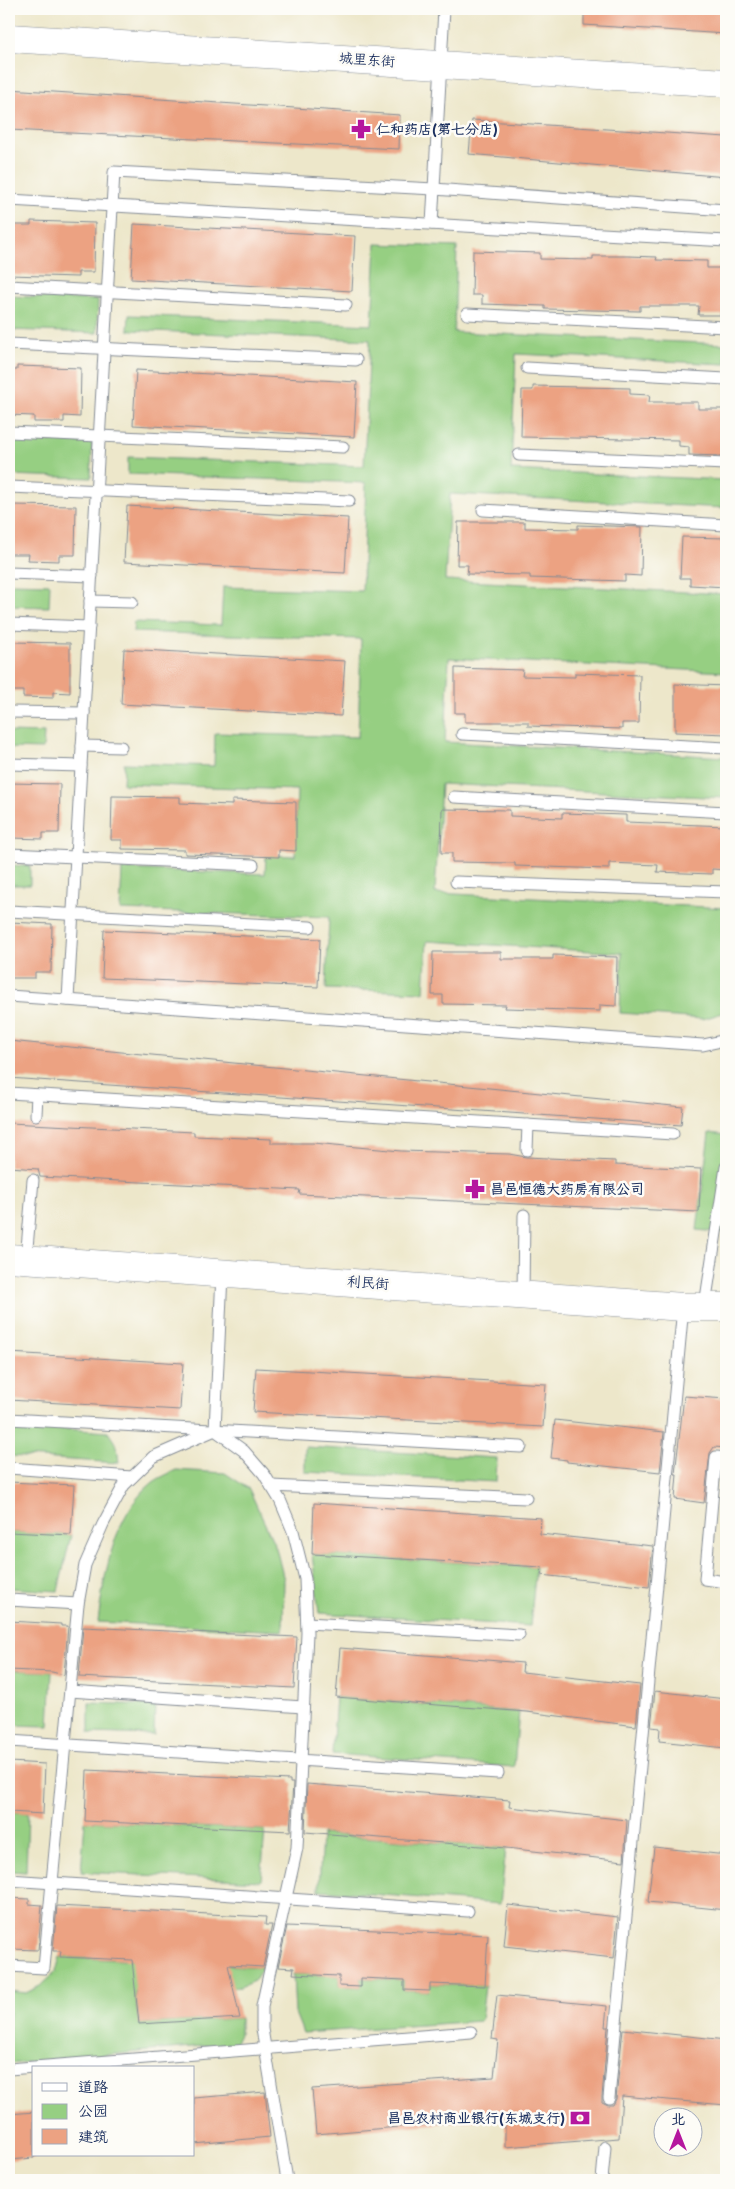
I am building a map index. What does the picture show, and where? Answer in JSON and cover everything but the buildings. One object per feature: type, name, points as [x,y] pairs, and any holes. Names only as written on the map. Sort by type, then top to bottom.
[{"type":"street","name":"城里东街","points":[[9,38],[726,83]]},
{"type":"street","name":"利民街","points":[[17,1258],[523,1295],[705,1306]]},
{"type":"lane","points":[[432,224],[444,9]]},
{"type":"lane","points":[[68,1000],[114,172],[434,190],[726,210]]},
{"type":"lane","points":[[9,200],[726,240]]},
{"type":"lane","points":[[9,286],[346,305]]},
{"type":"lane","points":[[467,314],[726,327]]},
{"type":"lane","points":[[9,344],[356,360]]},
{"type":"lane","points":[[527,368],[726,379]]},
{"type":"lane","points":[[9,432],[343,447]]},
{"type":"lane","points":[[519,455],[726,464]]},
{"type":"lane","points":[[9,487],[349,501]]},
{"type":"lane","points":[[483,510],[726,525]]},
{"type":"lane","points":[[9,573],[92,576]]},
{"type":"lane","points":[[90,601],[132,602]]},
{"type":"lane","points":[[9,624],[89,627]]},
{"type":"lane","points":[[9,712],[84,713]]},
{"type":"lane","points":[[462,734],[726,748]]},
{"type":"lane","points":[[82,746],[121,747]]},
{"type":"lane","points":[[9,764],[81,766]]},
{"type":"lane","points":[[454,797],[726,812]]},
{"type":"lane","points":[[9,854],[253,865]]},
{"type":"lane","points":[[456,882],[726,892]]},
{"type":"lane","points":[[9,911],[310,926]]},
{"type":"lane","points":[[9,996],[703,1045],[726,1040]]},
{"type":"lane","points":[[9,1093],[672,1134]]},
{"type":"lane","points":[[36,1115],[38,1095]]},
{"type":"lane","points":[[527,1150],[528,1124]]},
{"type":"lane","points":[[609,2098],[705,1306],[726,1167]]},
{"type":"lane","points":[[17,1258],[33,1180]]},
{"type":"lane","points":[[523,1295],[524,1215]]},
{"type":"lane","points":[[215,1430],[222,1272]]},
{"type":"lane","points":[[9,1419],[521,1447]]},
{"type":"lane","points":[[9,1966],[44,1968],[78,1604],[85,1565],[103,1524],[124,1485],[153,1458],[215,1430]]},
{"type":"lane","points":[[215,1430],[244,1451],[280,1500],[293,1531],[305,1579],[307,1623],[297,1848],[262,2006],[262,2029],[287,2180]]},
{"type":"lane","points":[[726,1458],[716,1458],[705,1579],[726,1582]]},
{"type":"lane","points":[[9,1468],[132,1477]]},
{"type":"lane","points":[[271,1486],[526,1498]]},
{"type":"lane","points":[[9,1600],[78,1604]]},
{"type":"lane","points":[[307,1623],[519,1635]]},
{"type":"lane","points":[[70,1691],[302,1707]]},
{"type":"lane","points":[[9,1741],[498,1774]]},
{"type":"lane","points":[[9,1880],[468,1910]]},
{"type":"lane","points":[[44,2066],[471,2032]]},
{"type":"lane","points":[[9,2069],[32,2067]]},
{"type":"lane","points":[[602,2180],[605,2147]]},
{"type":"green space","points":[[376,244],[457,247],[454,332],[726,344],[726,364],[516,354],[511,470],[726,480],[726,508],[450,494],[445,580],[726,594],[726,672],[449,658],[445,742],[726,757],[726,798],[441,784],[435,893],[726,908],[726,1012],[703,1019],[620,1013],[622,953],[427,941],[424,992],[326,989],[329,917],[120,910],[122,869],[265,874],[266,855],[295,856],[297,790],[123,784],[124,763],[214,766],[215,733],[358,737],[361,639],[133,632],[134,622],[221,625],[223,587],[362,591],[366,483],[128,474],[128,457],[364,466],[370,340],[128,330],[129,315],[372,325]]},
{"type":"green space","points":[[9,296],[98,300],[97,333],[9,330]]},
{"type":"green space","points":[[9,440],[92,443],[91,478],[9,475]]},
{"type":"green space","points":[[9,583],[50,584],[49,607],[9,606]]},
{"type":"green space","points":[[9,732],[44,733],[43,749],[9,748]]},
{"type":"green space","points":[[9,865],[30,866],[30,885],[9,885]]},
{"type":"green space","points":[[709,1133],[726,1135],[726,1233],[697,1230]]},
{"type":"green space","points":[[9,1425],[108,1432],[117,1446],[119,1463],[9,1456]]},
{"type":"green space","points":[[305,1447],[497,1458],[496,1482],[305,1472]]},
{"type":"green space","points":[[176,1470],[225,1473],[249,1489],[276,1548],[284,1580],[283,1631],[98,1622],[107,1566],[119,1529],[139,1496],[152,1483]]},
{"type":"green space","points":[[9,1532],[71,1535],[58,1591],[9,1588]]},
{"type":"green space","points":[[312,1554],[536,1567],[530,1626],[319,1613]]},
{"type":"green space","points":[[9,1670],[52,1672],[49,1726],[9,1725]]},
{"type":"green space","points":[[336,1697],[519,1712],[514,1767],[332,1754]]},
{"type":"green space","points":[[89,1703],[155,1705],[154,1735],[89,1733]]},
{"type":"green space","points":[[9,1812],[28,1813],[26,1872],[9,1871]]},
{"type":"green space","points":[[85,1821],[265,1830],[261,1881],[81,1872]]},
{"type":"green space","points":[[322,1834],[506,1848],[500,1904],[319,1890]]},
{"type":"green space","points":[[60,1957],[263,1967],[254,1981],[240,1987],[135,1992],[139,2024],[240,2018],[240,2035],[235,2043],[9,2064],[9,1991],[26,1993],[42,1985],[56,1972]]},
{"type":"green space","points":[[293,1974],[339,1976],[339,1986],[361,1987],[361,1978],[404,1980],[404,1990],[429,1991],[430,1984],[485,1986],[481,2021],[303,2033],[295,2013]]},
{"type":"place","name":"仁和药店(第七分店)","points":[[361,129]]},
{"type":"place","name":"昌邑恒德大药房有限公司","points":[[475,1189]]},
{"type":"place","name":"昌邑农村商业银行(东城支行)","points":[[580,2118]]}]
